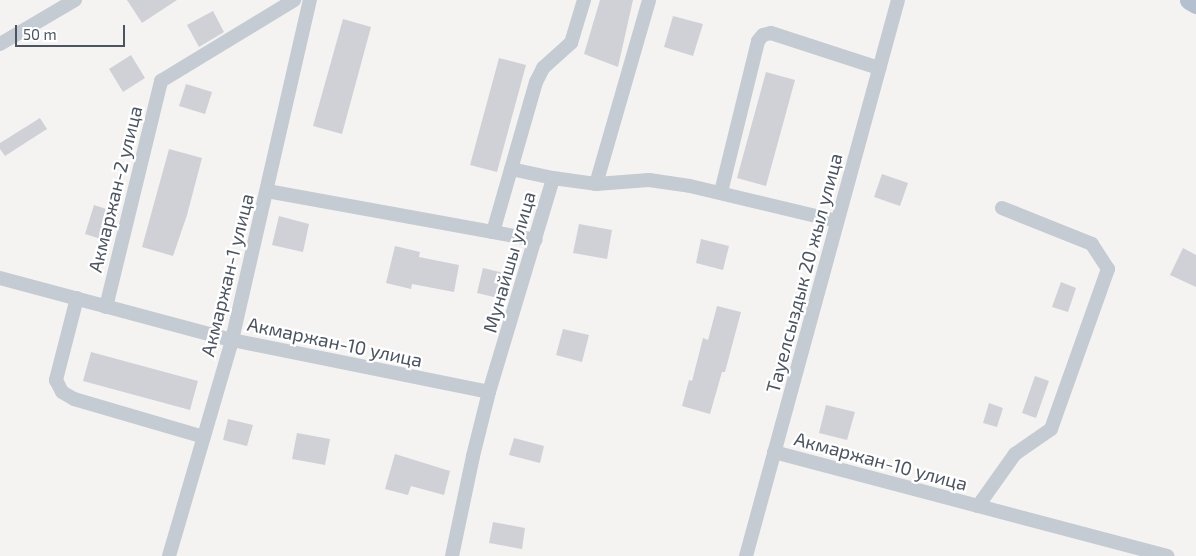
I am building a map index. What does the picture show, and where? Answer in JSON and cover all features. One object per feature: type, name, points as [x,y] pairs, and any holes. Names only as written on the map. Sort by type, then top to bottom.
[{"type":"main road","points":[[1189,0],[1196,4]]},
{"type":"street","points":[[0,44],[75,0]]},
{"type":"street","name":"Акмаржан-2 улица","points":[[106,307],[161,81],[294,0]]},
{"type":"street","name":"Акмаржан-1 улица","points":[[169,556],[232,340],[310,0]]},
{"type":"street","points":[[493,232],[536,82],[543,68],[571,43],[584,0]]},
{"type":"street","points":[[596,184],[649,0]]},
{"type":"street","name":"Тауелсыздык 20 жыл улица","points":[[746,556],[898,0]]},
{"type":"street","points":[[721,192],[758,41],[763,35],[771,33],[879,68]]},
{"type":"street","points":[[511,169],[553,178]]},
{"type":"street","name":"Мунайшы улица","points":[[452,556],[473,456],[489,392],[553,178],[596,184],[649,180],[721,192],[837,221]]},
{"type":"street","points":[[267,191],[536,240]]},
{"type":"street","points":[[978,506],[1015,454],[1051,429],[1108,269],[1092,244],[1002,208]]},
{"type":"street","name":"Акмаржан-10 улица","points":[[0,278],[232,340],[489,392]]},
{"type":"street","points":[[77,298],[56,380],[62,392],[74,399],[204,437]]},
{"type":"street","name":"Акмаржан-10 улица","points":[[774,452],[1168,556]]},
{"type":"building","points":[[127,0],[177,0],[142,23]]},
{"type":"building","points":[[600,0],[633,0],[618,67],[584,54]]},
{"type":"building","points":[[213,11],[224,32],[199,47],[187,25]]},
{"type":"building","points":[[673,16],[703,24],[693,56],[664,47]]},
{"type":"building","points":[[343,19],[371,27],[342,134],[313,126]]},
{"type":"building","points":[[131,55],[145,78],[123,92],[109,69]]},
{"type":"building","points":[[499,58],[526,65],[497,172],[470,165]]},
{"type":"building","points":[[766,72],[795,80],[766,186],[737,178]]},
{"type":"building","points":[[186,84],[212,92],[205,114],[179,106]]},
{"type":"building","points":[[40,118],[47,129],[5,156],[0,149],[0,143]]},
{"type":"building","points":[[169,149],[202,158],[187,215],[173,256],[142,247]]},
{"type":"building","points":[[882,174],[908,183],[900,206],[874,197]]},
{"type":"building","points":[[94,205],[119,213],[110,242],[85,234]]},
{"type":"building","points":[[279,216],[309,224],[303,252],[272,245]]},
{"type":"building","points":[[579,224],[612,230],[607,259],[573,253]]},
{"type":"building","points":[[701,239],[729,246],[723,270],[696,263]]},
{"type":"building","points":[[395,246],[420,252],[419,257],[459,265],[454,292],[412,284],[411,289],[386,283]]},
{"type":"building","points":[[1183,248],[1196,255],[1196,287],[1170,275]]},
{"type":"building","points":[[483,268],[508,274],[502,299],[477,293]]},
{"type":"building","points":[[1061,282],[1076,288],[1068,312],[1052,307]]},
{"type":"building","points":[[717,306],[741,312],[725,372],[722,372],[710,414],[682,406],[689,380],[692,381],[703,338],[708,340]]},
{"type":"building","points":[[563,329],[589,335],[582,362],[556,355]]},
{"type":"building","points":[[91,352],[198,381],[190,410],[83,381]]},
{"type":"building","points":[[1035,376],[1049,381],[1036,418],[1022,413]]},
{"type":"building","points":[[989,403],[1003,408],[997,427],[983,423]]},
{"type":"building","points":[[826,405],[855,412],[847,440],[819,433]]},
{"type":"building","points":[[228,419],[253,425],[247,446],[223,440]]},
{"type":"building","points":[[297,433],[330,439],[325,465],[292,459]]},
{"type":"building","points":[[514,438],[544,446],[540,463],[509,455]]},
{"type":"building","points":[[395,454],[450,471],[444,495],[411,486],[408,495],[385,489]]},
{"type":"building","points":[[493,522],[525,528],[522,549],[489,543]]}]
